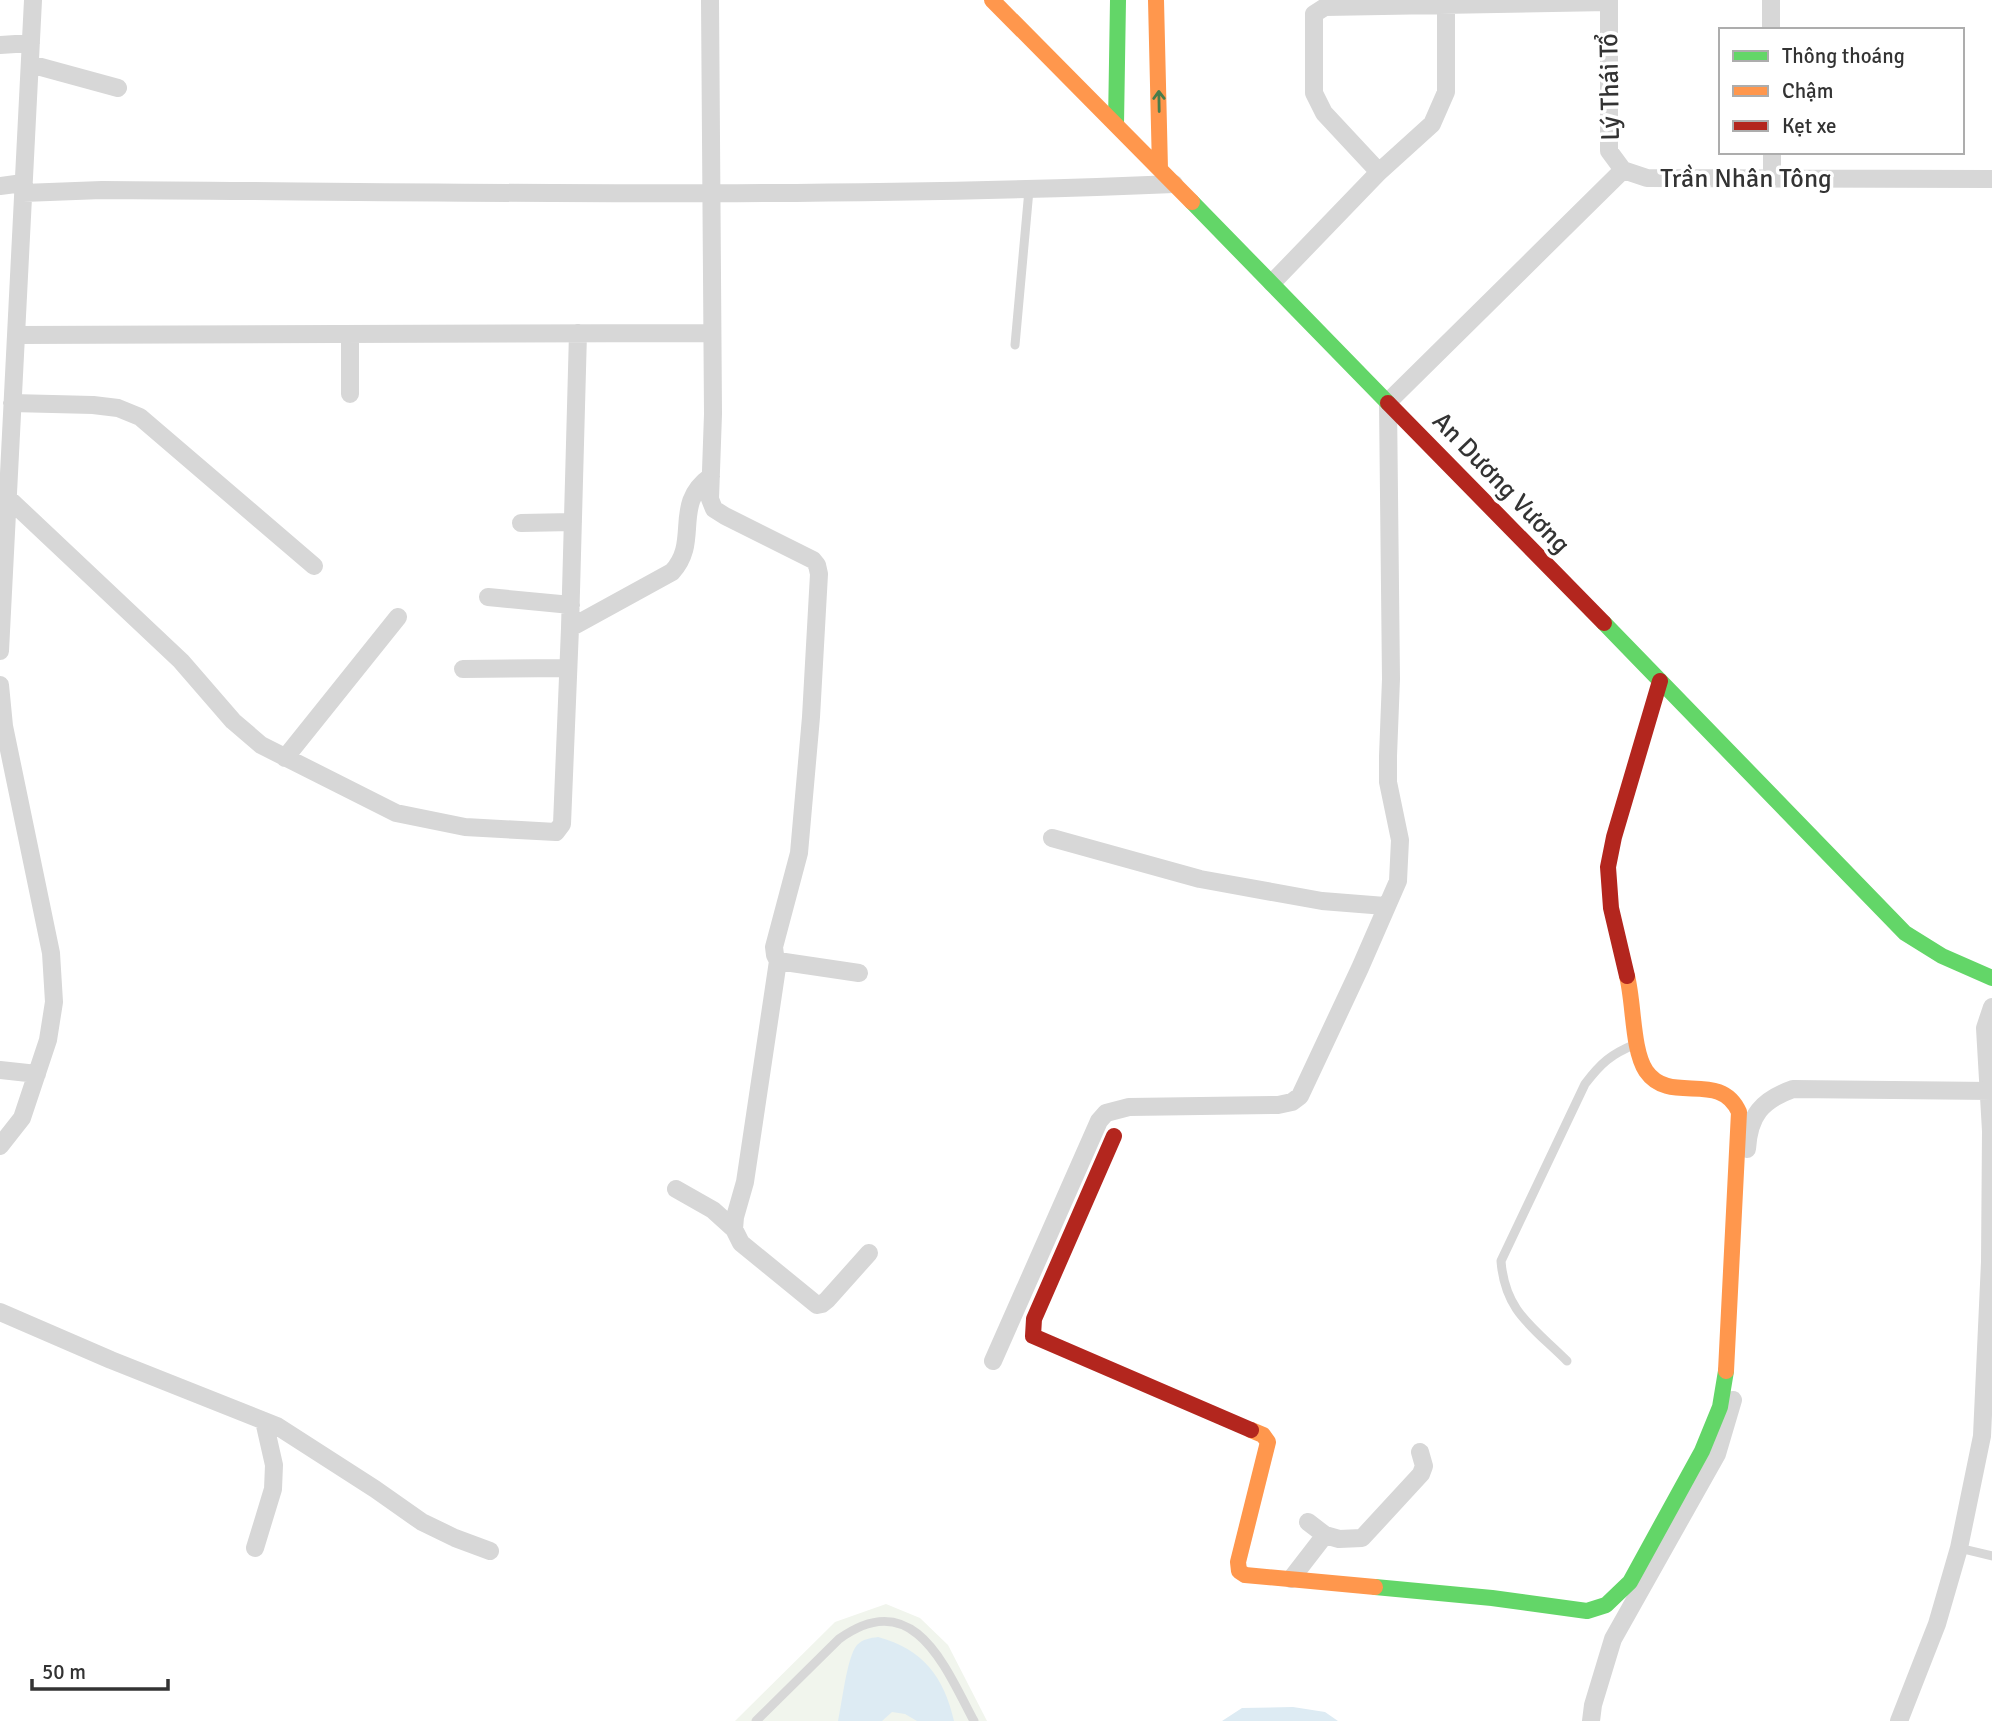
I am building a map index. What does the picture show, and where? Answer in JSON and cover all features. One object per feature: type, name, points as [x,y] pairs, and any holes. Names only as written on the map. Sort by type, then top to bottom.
[{"type":"street","points":[[0,651],[33,0]]},
{"type":"street","points":[[710,0],[713,193],[713,414],[710,499],[714,509],[813,559],[817,565],[811,717],[799,853],[774,947],[778,961],[744,1182],[734,1229]]},
{"type":"street","name":"An Dương Vương","points":[[992,0],[1272,283],[1905,933],[1942,956],[1992,978]]},
{"type":"street","points":[[1116,124],[1118,0]]},
{"type":"street","points":[[1156,0],[1160,169]]},
{"type":"street","points":[[1771,0],[1772,28]]},
{"type":"street","points":[[1379,172],[1324,113],[1314,93],[1314,13],[1319,5],[1609,1]]},
{"type":"street","name":"Lý Thái Tổ","points":[[1609,1],[1609,151],[1622,170]]},
{"type":"street","points":[[1272,283],[1379,172],[1432,124],[1446,92],[1446,5]]},
{"type":"street","points":[[0,45],[31,43]]},
{"type":"street","points":[[30,64],[118,88]]},
{"type":"street","points":[[1772,154],[1772,178]]},
{"type":"street","name":"Trần Nhân Tông","points":[[1388,402],[1622,170],[1647,178],[1992,179]]},
{"type":"street","points":[[0,186],[102,190],[713,193],[1029,190],[1174,184]]},
{"type":"street","points":[[8,498],[181,661],[233,720],[261,745],[396,813],[465,827],[556,832],[562,824],[578,333]]},
{"type":"street","points":[[16,335],[712,333]]},
{"type":"street","points":[[350,334],[350,394]]},
{"type":"street","points":[[993,1361],[1099,1121],[1107,1113],[1129,1107],[1278,1105],[1292,1102],[1300,1096],[1398,881],[1400,840],[1388,782],[1391,679],[1388,402]]},
{"type":"street","points":[[12,403],[93,405],[118,408],[140,417],[314,566]]},
{"type":"street","points":[[570,628],[672,572],[680,564],[685,554],[688,510],[693,493],[698,485],[711,476]]},
{"type":"street","points":[[521,523],[573,522]]},
{"type":"street","points":[[488,597],[570,605]]},
{"type":"street","points":[[285,758],[398,617]]},
{"type":"street","points":[[463,669],[568,668]]},
{"type":"street","points":[[1114,1136],[1034,1319],[1033,1336],[1263,1435],[1268,1442],[1238,1570],[1245,1575],[1492,1598],[1587,1611],[1602,1609],[1616,1600],[1630,1582],[1702,1451],[1720,1407],[1727,1364],[1739,1112],[1737,1102],[1728,1093],[1654,1081],[1643,1068],[1630,986],[1610,897],[1609,858],[1660,681]]},
{"type":"street","points":[[0,685],[4,726],[51,953],[54,1002],[48,1040],[22,1118],[0,1146]]},
{"type":"street","points":[[1052,838],[1200,879],[1300,898],[1385,906]]},
{"type":"street","points":[[778,961],[859,973]]},
{"type":"street","points":[[1899,1721],[1937,1624],[1959,1548],[1982,1436],[1990,1262],[1992,1132],[1985,1028],[1992,1007]]},
{"type":"street","points":[[0,1070],[37,1074]]},
{"type":"street","points":[[1591,1721],[1593,1705],[1613,1639],[1717,1454],[1731,1408],[1736,1375],[1747,1141],[1752,1118],[1773,1096],[1793,1089],[1991,1090]]},
{"type":"street","points":[[676,1189],[713,1210],[734,1229],[741,1243],[817,1305],[827,1300],[869,1253]]},
{"type":"street","points":[[0,1312],[288,1432],[422,1522],[454,1538],[490,1551]]},
{"type":"street","points":[[255,1548],[273,1489],[274,1465],[264,1421]]},
{"type":"street","points":[[1308,1522],[1325,1535],[1339,1539],[1362,1538],[1421,1474],[1424,1466],[1420,1452]]},
{"type":"street","points":[[1291,1579],[1325,1535]]},
{"type":"lane","points":[[1015,345],[1029,190]]},
{"type":"lane","points":[[1567,1361],[1514,1308],[1503,1282],[1502,1261],[1585,1084],[1615,1052],[1638,1043]]},
{"type":"lane","points":[[1959,1548],[1992,1556]]},
{"type":"lane","points":[[755,1721],[839,1639],[852,1630],[880,1621],[907,1626],[934,1648],[974,1721]]},
{"type":"shaded area","points":[[886,1604],[920,1618],[948,1645],[987,1721],[735,1721],[835,1622]]},
{"type":"shaded area","points":[[878,1637],[907,1649],[929,1667],[944,1691],[954,1721],[917,1721],[905,1714],[892,1712],[882,1721],[838,1721],[853,1651],[862,1641]]},
{"type":"shaded area","points":[[1293,1707],[1325,1712],[1338,1721],[1222,1721],[1242,1708]]},
{"type":"traffic: fast","points":[[1116,124],[1118,0]]},
{"type":"traffic: fast","points":[[1192,202],[1388,403]]},
{"type":"traffic: fast","points":[[1604,623],[1905,933],[1942,956],[1992,978]]},
{"type":"traffic: fast","points":[[1375,1587],[1492,1598],[1587,1611],[1606,1605],[1630,1582],[1702,1451],[1720,1407],[1726,1371]]},
{"type":"traffic: slow","points":[[992,0],[1192,202]]},
{"type":"traffic: slow","points":[[1156,0],[1160,169]]},
{"type":"traffic: slow","points":[[1627,976],[1638,1051],[1646,1071],[1656,1081],[1668,1086],[1720,1092],[1731,1099],[1739,1112],[1726,1371]]},
{"type":"traffic: slow","points":[[1251,1430],[1263,1435],[1268,1442],[1238,1562],[1239,1571],[1245,1575],[1375,1587]]},
{"type":"traffic: jam","points":[[1388,403],[1604,623]]},
{"type":"traffic: jam","points":[[1627,976],[1611,908],[1608,867],[1614,837],[1660,681]]},
{"type":"traffic: jam","points":[[1114,1136],[1034,1319],[1033,1336],[1251,1430]]}]
